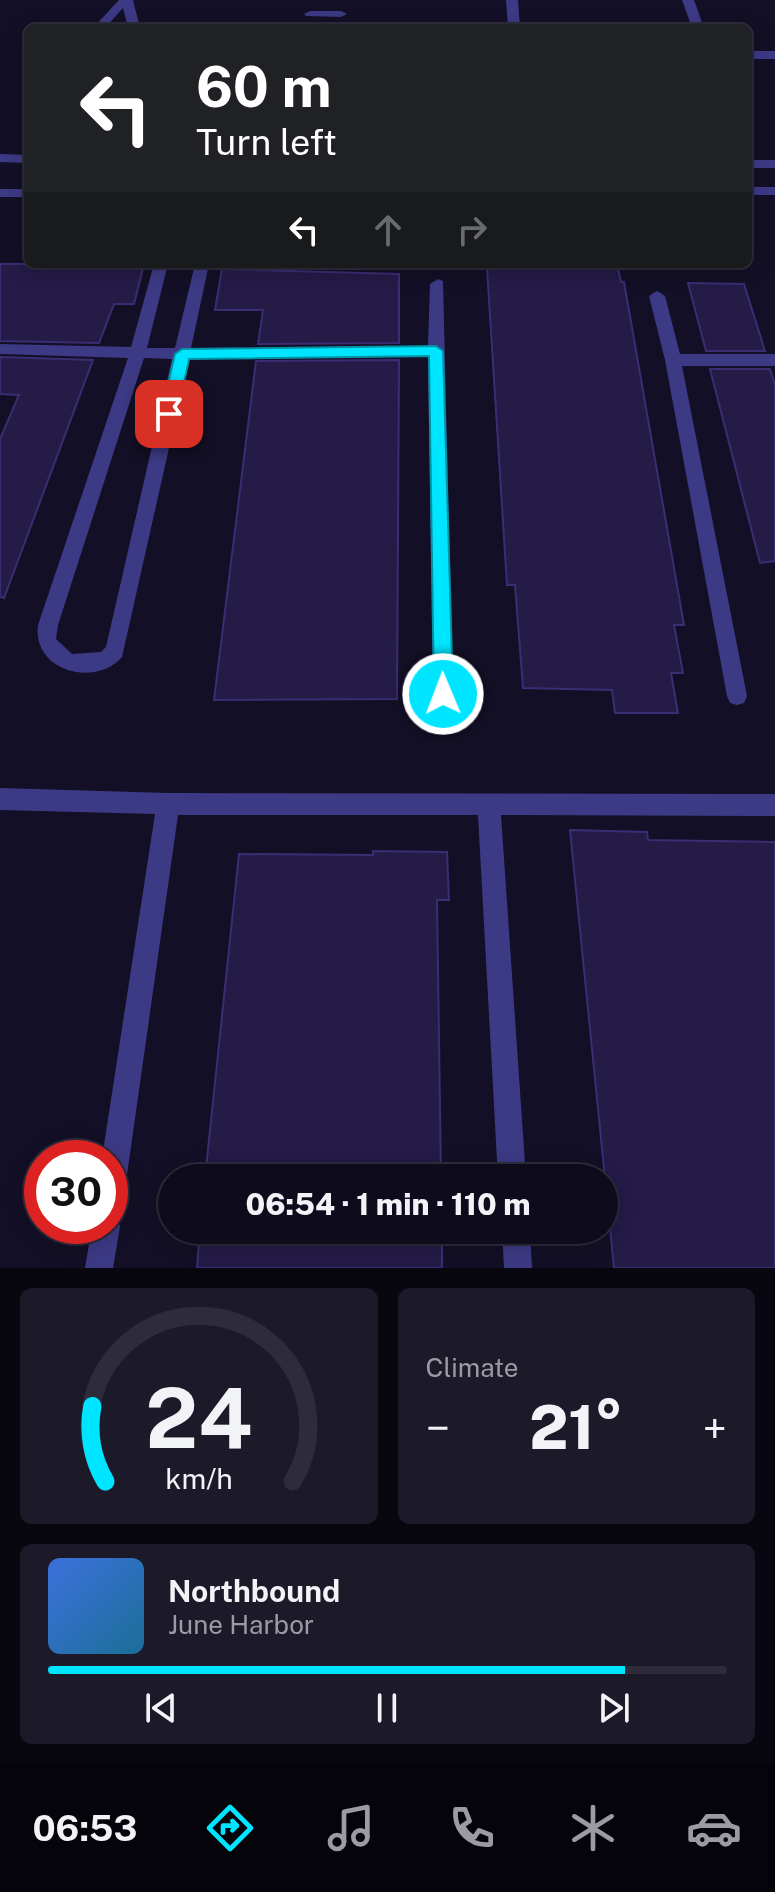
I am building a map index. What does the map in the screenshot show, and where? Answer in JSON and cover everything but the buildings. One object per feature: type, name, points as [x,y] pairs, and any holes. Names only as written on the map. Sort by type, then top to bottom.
[{"type":"street","points":[[103,24],[126,0]]},
{"type":"street","points":[[126,0],[133,24]]},
{"type":"street","points":[[309,24],[312,0]]},
{"type":"street","points":[[340,24],[343,0]]},
{"type":"street","points":[[512,0],[514,24]]},
{"type":"street","points":[[688,0],[697,24]]},
{"type":"street","points":[[310,14],[341,14]]},
{"type":"street","points":[[752,55],[775,55]]},
{"type":"street","points":[[0,158],[24,159]]},
{"type":"street","points":[[752,164],[775,164]]},
{"type":"street","points":[[752,191],[775,191]]},
{"type":"street","points":[[0,193],[24,193]]},
{"type":"street","points":[[160,268],[138,353],[48,625],[46,641],[56,657],[72,663],[107,660],[115,651],[201,268]]},
{"type":"street","points":[[438,284],[436,351],[443,694]]},
{"type":"street","points":[[657,296],[673,360],[737,696]]},
{"type":"street","points":[[0,349],[182,354],[436,351]]},
{"type":"street","points":[[673,360],[775,360]]},
{"type":"street","points":[[0,799],[168,804],[775,805]]},
{"type":"street","points":[[118,1140],[168,804]]},
{"type":"street","points":[[489,806],[511,1164]]},
{"type":"street","points":[[99,1268],[103,1244]]},
{"type":"street","points":[[517,1244],[518,1268]]},
{"type":"route","points":[[169,414],[182,354],[436,351],[443,694]]}]
